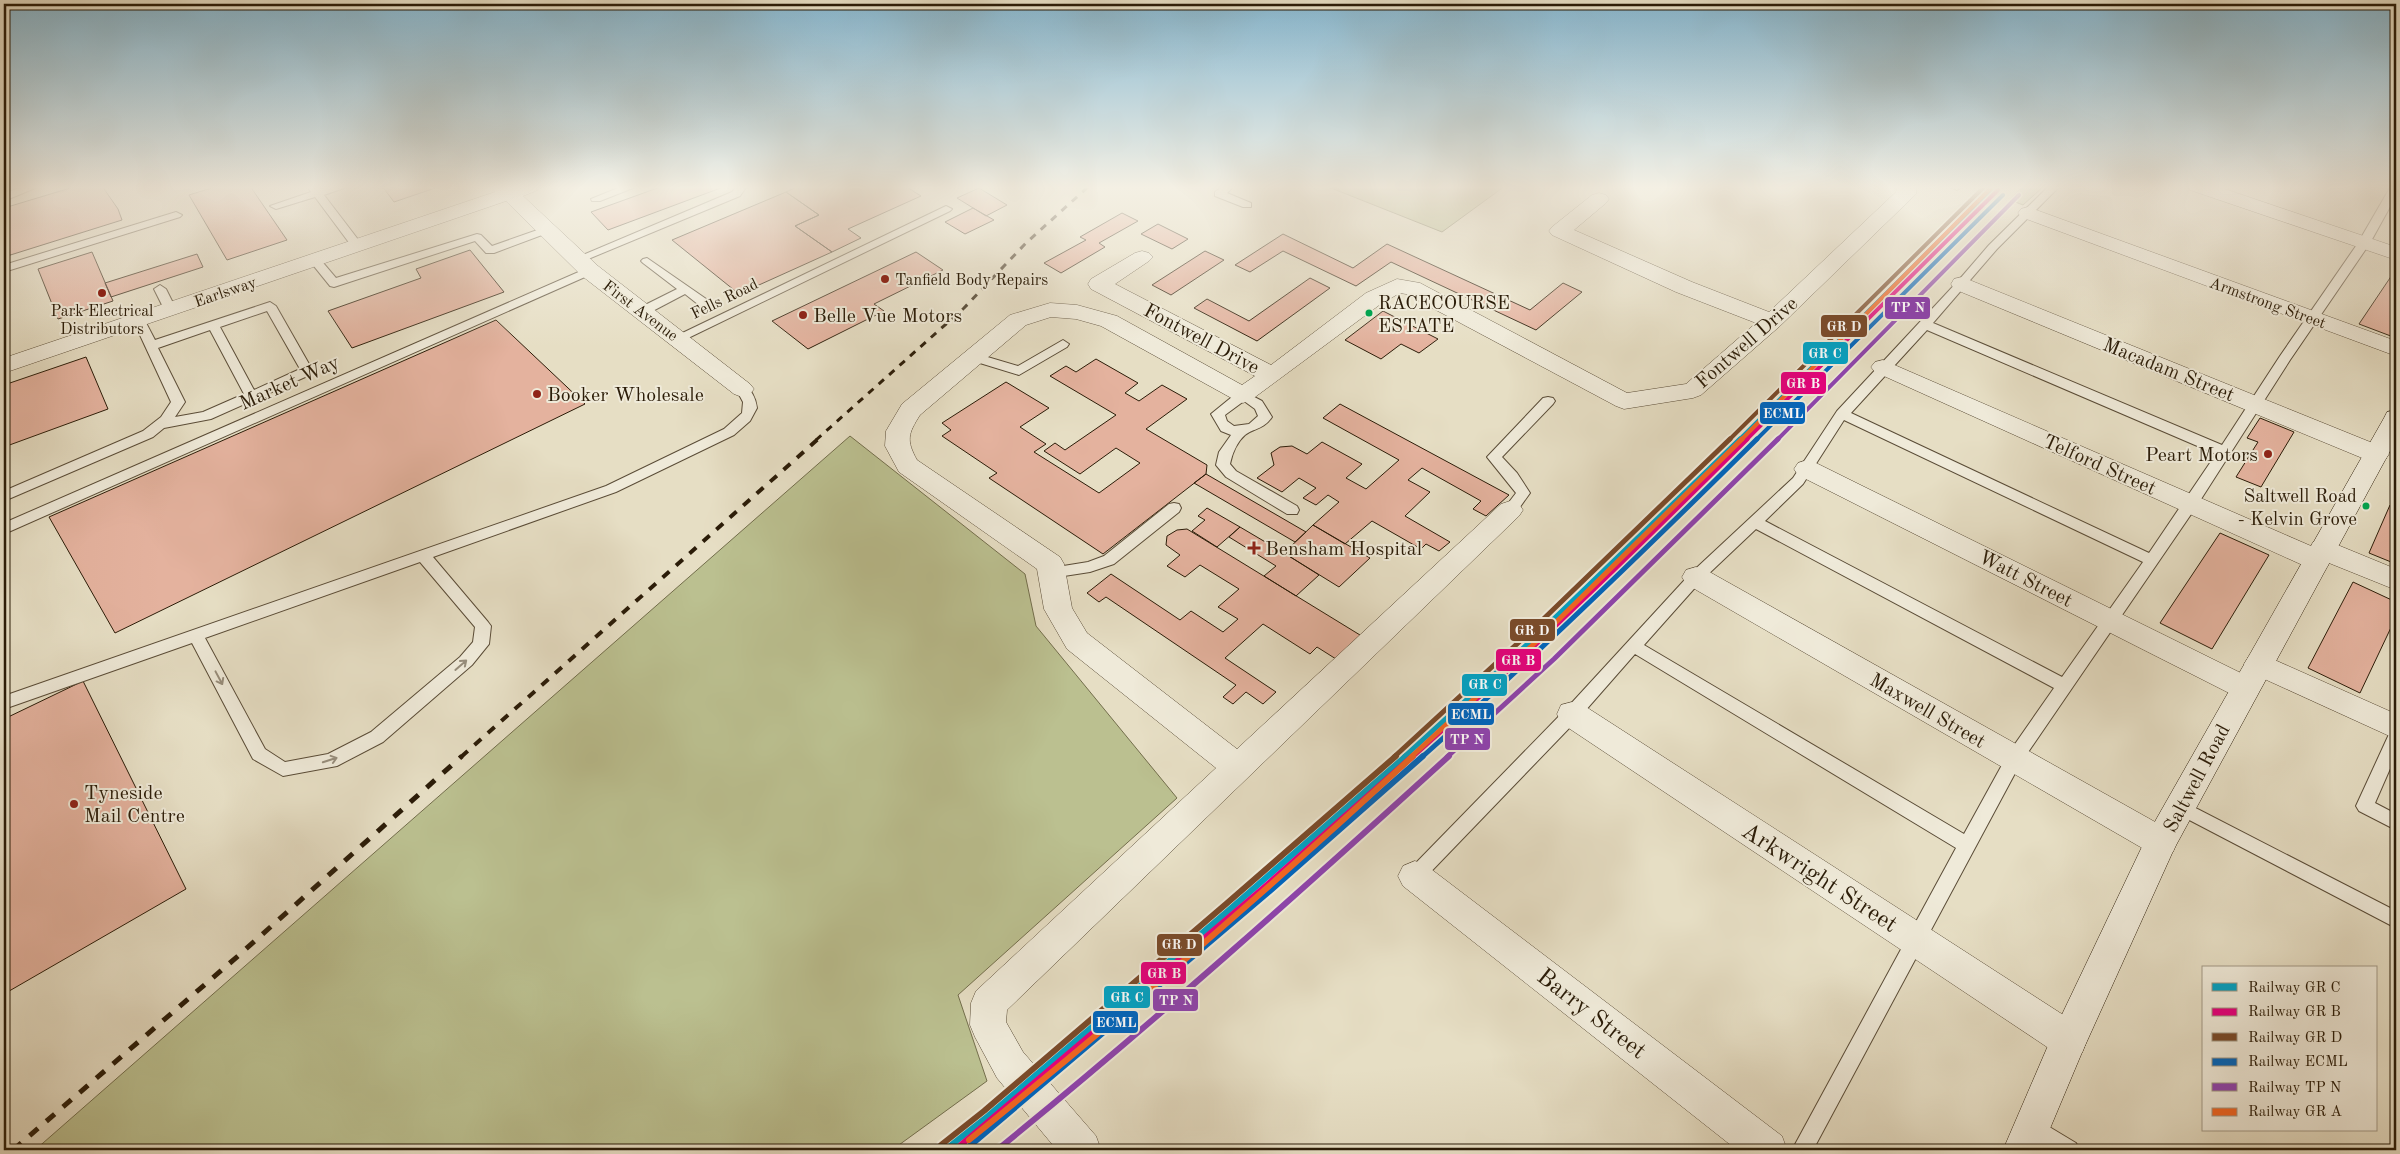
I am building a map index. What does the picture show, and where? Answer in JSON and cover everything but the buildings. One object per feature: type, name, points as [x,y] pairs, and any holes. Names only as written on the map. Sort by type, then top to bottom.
[{"type":"street","name":"Earlsway","points":[[4,366],[372,240]]},
{"type":"street","name":"First Avenue","points":[[556,240],[583,265],[742,389]]},
{"type":"street","points":[[1581,240],[1684,287],[1772,321]]},
{"type":"street","name":"Fontwell Drive","points":[[1142,257],[1099,284],[1272,375],[1374,298],[1397,286],[1412,288],[1624,401],[1693,390],[1772,321],[1858,240]]},
{"type":"street","name":"Armstrong Street","points":[[2101,240],[2396,349]]},
{"type":"street","points":[[2355,240],[2396,254]]},
{"type":"street","name":"Macadam Street","points":[[1962,284],[2255,404],[2384,453]]},
{"type":"street","points":[[1237,767],[1077,642],[1058,609],[1050,564],[908,466],[897,446],[898,431],[911,410],[1018,320],[1050,310],[1077,312],[1109,321],[1243,395],[1272,375]]},
{"type":"street","name":"Telford Street","points":[[1884,367],[2191,504],[2320,554],[2396,580]]},
{"type":"street","name":"Saltwell Road","points":[[2027,1138],[2161,842],[2320,554],[2384,453],[2396,418]]},
{"type":"street","name":"Watt Street","points":[[1807,469],[2110,620],[2252,676],[2396,728]]},
{"type":"street","points":[[1082,1150],[1010,1065],[988,1025],[989,1003],[1510,510]]},
{"type":"street","name":"Maxwell Street","points":[[1696,577],[2161,842]]},
{"type":"street","name":"Arkwright Street","points":[[1572,714],[2070,1040]]},
{"type":"street","name":"Barry Street","points":[[1416,876],[1768,1150]]},
{"type":"lane","points":[[4,269],[95,240]]},
{"type":"lane","points":[[352,240],[356,246]]},
{"type":"lane","points":[[316,260],[334,283],[468,240]]},
{"type":"lane","points":[[480,240],[490,251],[520,240]]},
{"type":"lane","name":"Market Way","points":[[4,529],[637,240]]},
{"type":"lane","name":"Fells Road","points":[[678,338],[880,240]]},
{"type":"lane","points":[[1416,876],[1572,714],[1696,577],[1798,482],[1842,414],[2000,240]]},
{"type":"lane","points":[[1802,1150],[2014,759],[2191,504],[2255,404],[2366,240]]},
{"type":"lane","points":[[647,261],[708,306]]},
{"type":"lane","points":[[160,290],[170,309]]},
{"type":"lane","points":[[643,311],[686,290]]},
{"type":"lane","points":[[4,496],[133,441],[163,424],[206,416],[307,371],[270,306],[151,346]]},
{"type":"lane","points":[[139,320],[178,402],[173,412],[163,424]]},
{"type":"lane","points":[[1924,324],[2225,452]]},
{"type":"lane","points":[[213,325],[250,396]]},
{"type":"lane","points":[[974,357],[1019,371],[1063,344]]},
{"type":"lane","points":[[4,703],[611,489],[729,432],[743,421],[751,410],[750,399],[742,389]]},
{"type":"lane","points":[[1243,395],[1258,404],[1264,410],[1265,417],[1257,426],[1241,431],[1230,430],[1223,426],[1218,414],[1243,395]]},
{"type":"lane","points":[[1510,510],[1523,493],[1512,476],[1494,457],[1548,401]]},
{"type":"lane","points":[[1842,414],[2152,560]]},
{"type":"lane","points":[[1241,431],[1226,452],[1223,465],[1231,474],[1292,510]]},
{"type":"lane","points":[[1051,574],[1090,567],[1109,560],[1174,508]]},
{"type":"lane","points":[[1755,522],[2064,686]]},
{"type":"lane","points":[[196,635],[258,754],[283,769],[331,761],[377,737],[466,661],[481,644],[483,626],[423,555]]},
{"type":"lane","points":[[1634,646],[1967,845]]},
{"type":"lane","points":[[2396,737],[2365,806],[2396,822]]},
{"type":"lane","points":[[2180,807],[2396,920]]},
{"type":"lane","points":[[2027,1138],[2069,1150]]},
{"type":"green space","points":[[850,436],[1025,574],[1036,626],[1177,798],[958,995],[987,1081],[892,1150],[35,1150]]},
{"type":"railway","points":[[816,440],[964,308],[1029,240]]},
{"type":"railway","points":[[461,757],[818,439]]},
{"type":"railway","points":[[13,1150],[238,956],[462,756]]},
{"type":"transit line","points":[[941,1145],[984,1111],[1226,904],[1406,747],[1597,568],[1931,240]]},
{"type":"transit line","points":[[945,1150],[988,1116],[1229,910],[1467,701],[1601,575],[1940,240]]},
{"type":"transit line","points":[[969,1140],[1077,1053],[1288,871],[1537,641],[1719,462],[1940,240]]},
{"type":"transit line","points":[[955,1150],[1267,885],[1470,706],[1653,532],[1948,240]]},
{"type":"transit line","points":[[997,1150],[1093,1072],[1304,889],[1554,659],[1737,480],[1975,240]]},
{"type":"rail line","name":"ECML","points":[[965,1150],[1271,890],[1474,711],[1658,537],[1958,240]]},
{"type":"place","name":"Tanfield Body Repairs","points":[[885,279]]},
{"type":"place","name":"Park Electrical Distributors","points":[[102,293]]},
{"type":"place","name":"RACECOURSE ESTATE","points":[[1369,313]]},
{"type":"place","name":"Belle Vue Motors","points":[[803,315]]},
{"type":"place","name":"Booker Wholesale","points":[[537,394]]},
{"type":"place","name":"Peart Motors","points":[[2268,454]]},
{"type":"place","name":"Saltwell Road - Kelvin Grove","points":[[2366,506]]},
{"type":"place","name":"Bensham Hospital","points":[[1254,548]]},
{"type":"place","name":"Tyneside Mail Centre","points":[[74,804]]}]
